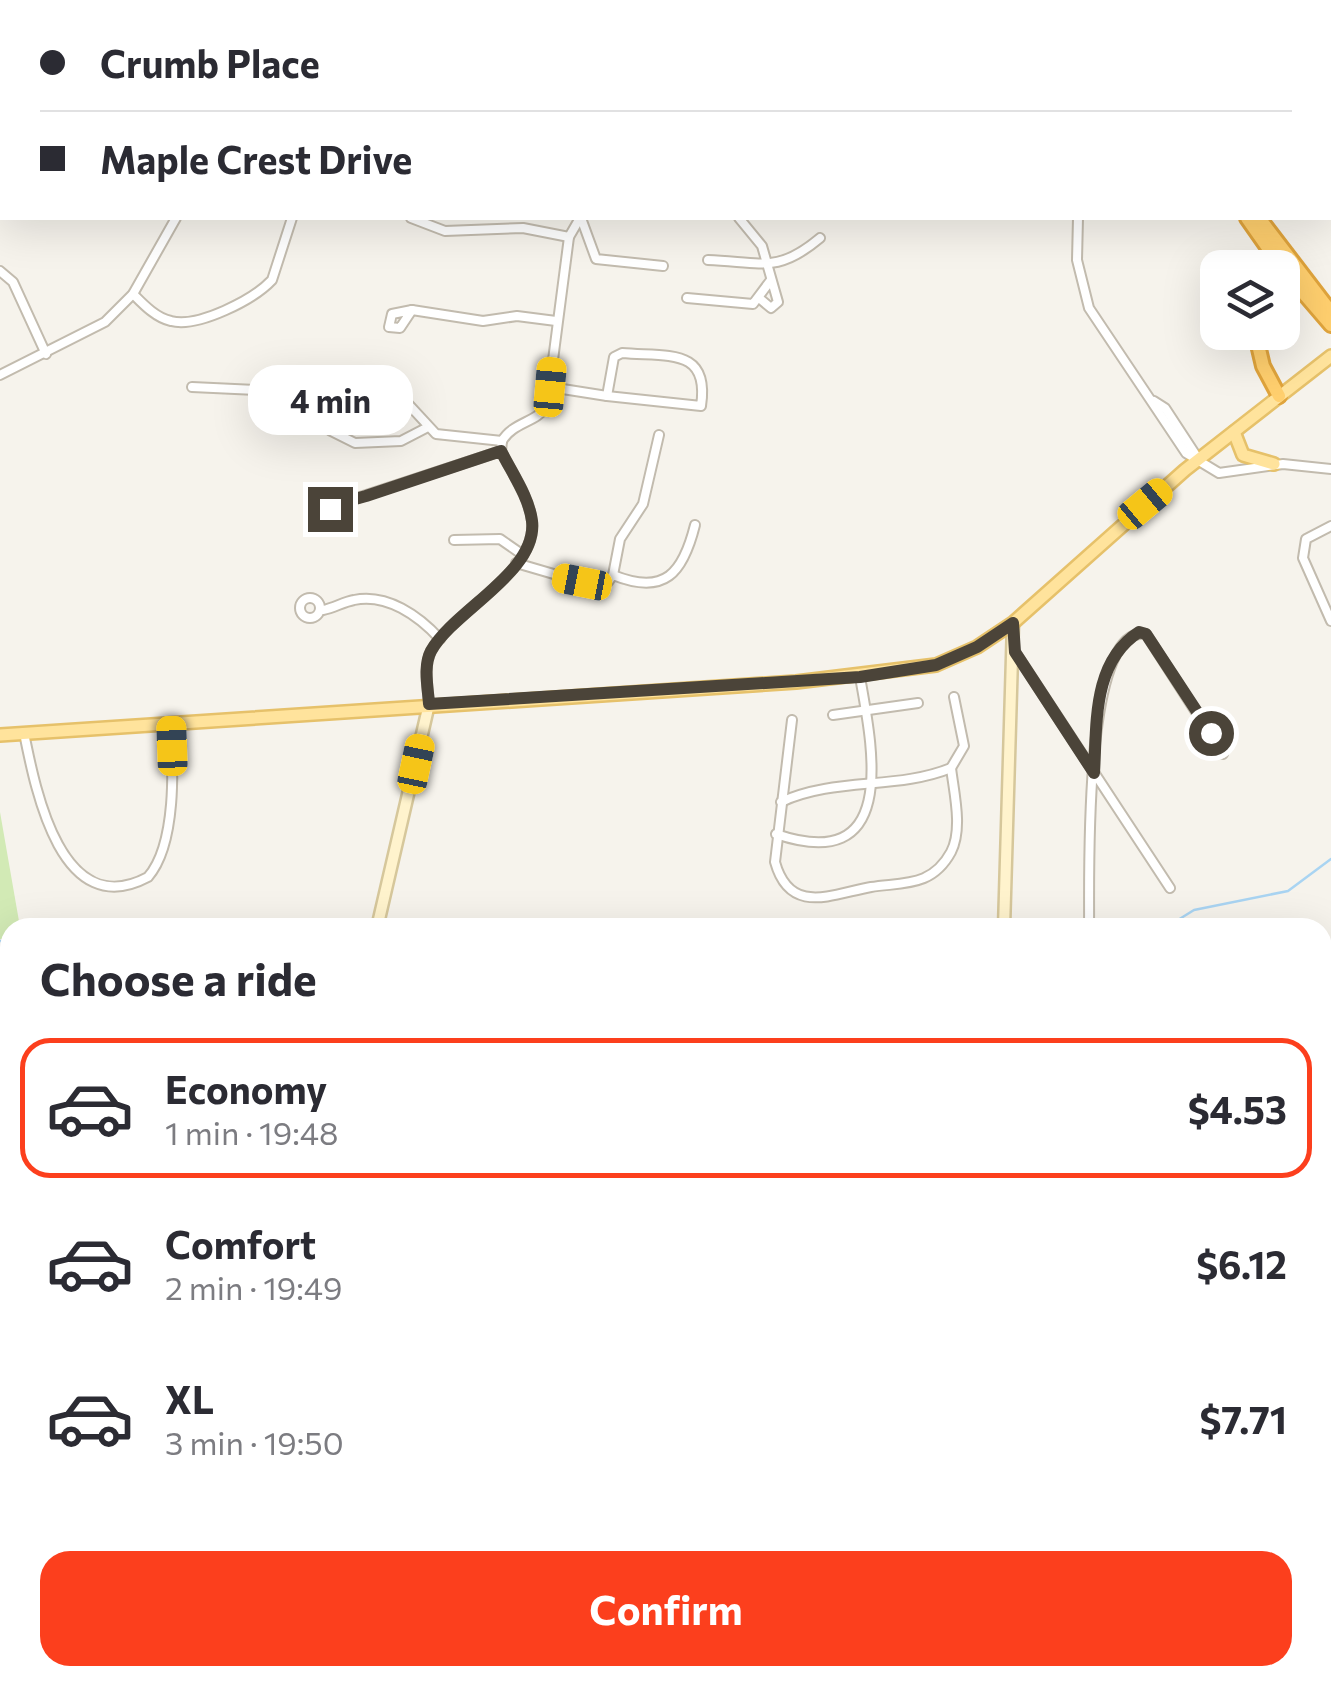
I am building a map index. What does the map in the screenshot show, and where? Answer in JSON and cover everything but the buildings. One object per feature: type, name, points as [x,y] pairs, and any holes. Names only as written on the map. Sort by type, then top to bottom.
[{"type":"highway","points":[[1248,220],[1268,250]]},
{"type":"highway","points":[[1261,220],[1331,312]]},
{"type":"highway","points":[[1300,291],[1331,326]]},
{"type":"highway","points":[[1258,350],[1279,396]]},
{"type":"main road","points":[[0,734],[860,677],[936,665],[977,647],[1013,623],[1198,460],[1331,356]]},
{"type":"main road","points":[[1234,432],[1242,454],[1274,464]]},
{"type":"street","points":[[0,375],[105,322],[133,294],[175,220]]},
{"type":"street","points":[[133,294],[173,322],[192,322],[216,312],[272,280],[291,220]]},
{"type":"street","points":[[417,220],[445,231],[523,228],[569,237]]},
{"type":"street","points":[[379,918],[429,704],[428,659],[440,639],[516,564],[532,538],[530,512],[501,451],[502,440],[513,426],[542,414],[550,387],[569,237],[580,220]]},
{"type":"street","points":[[582,220],[596,259],[664,266]]},
{"type":"street","points":[[740,220],[754,232],[776,288],[776,306],[768,307],[760,298]]},
{"type":"street","points":[[1078,220],[1077,260],[1089,308],[1186,452],[1227,474],[1274,464],[1331,470]]},
{"type":"street","points":[[708,260],[793,261],[820,238]]},
{"type":"street","points":[[0,270],[13,282],[46,354]]},
{"type":"street","points":[[686,298],[744,304],[760,298],[771,280]]},
{"type":"street","points":[[412,310],[483,321],[518,316],[556,321]]},
{"type":"street","points":[[550,387],[607,396],[701,406],[703,374],[687,359],[622,353],[614,357],[607,396]]},
{"type":"street","points":[[192,387],[280,391],[331,431],[355,443],[401,441],[428,427]]},
{"type":"street","points":[[398,393],[428,427],[453,438],[502,440]]},
{"type":"street","points":[[516,564],[582,582],[608,582],[620,539],[644,504],[659,435]]},
{"type":"street","points":[[348,501],[501,451]]},
{"type":"street","points":[[613,575],[648,583],[673,575],[685,558],[695,525]]},
{"type":"street","points":[[1331,526],[1306,539],[1302,558],[1331,621]]},
{"type":"street","points":[[454,540],[500,539],[524,554]]},
{"type":"street","points":[[323,610],[351,600],[380,599],[410,613],[440,639]]},
{"type":"street","points":[[1004,918],[1013,623]]},
{"type":"street","points":[[1089,918],[1094,773],[1106,670],[1131,637],[1142,632],[1149,639],[1224,754]]},
{"type":"street","points":[[1015,652],[1170,888]]},
{"type":"street","points":[[776,834],[818,844],[844,838],[860,821],[874,782],[860,677]]},
{"type":"street","points":[[792,720],[776,834],[779,877],[805,896],[829,898],[870,888],[917,884],[942,864],[953,848],[956,820],[951,768],[964,746],[954,697]]},
{"type":"street","points":[[833,715],[918,703]]},
{"type":"street","points":[[24,732],[48,820],[72,865],[88,883],[110,889],[148,877],[160,857],[172,782],[171,722]]},
{"type":"street","points":[[781,802],[807,792],[914,778],[951,768]]},
{"type":"green space","points":[[0,812],[18,918],[0,918]]},
{"type":"waterway","points":[[1181,918],[1194,910],[1288,891],[1331,859]]},
{"type":"route","points":[[330,509],[336,496],[348,501],[416,482],[501,451],[520,488],[530,512],[532,538],[506,576],[449,628],[431,652],[426,671],[429,704],[860,677],[936,665],[977,647],[1013,623],[1015,652],[1094,773],[1102,682],[1113,657],[1139,632],[1146,634],[1211,733]]}]
